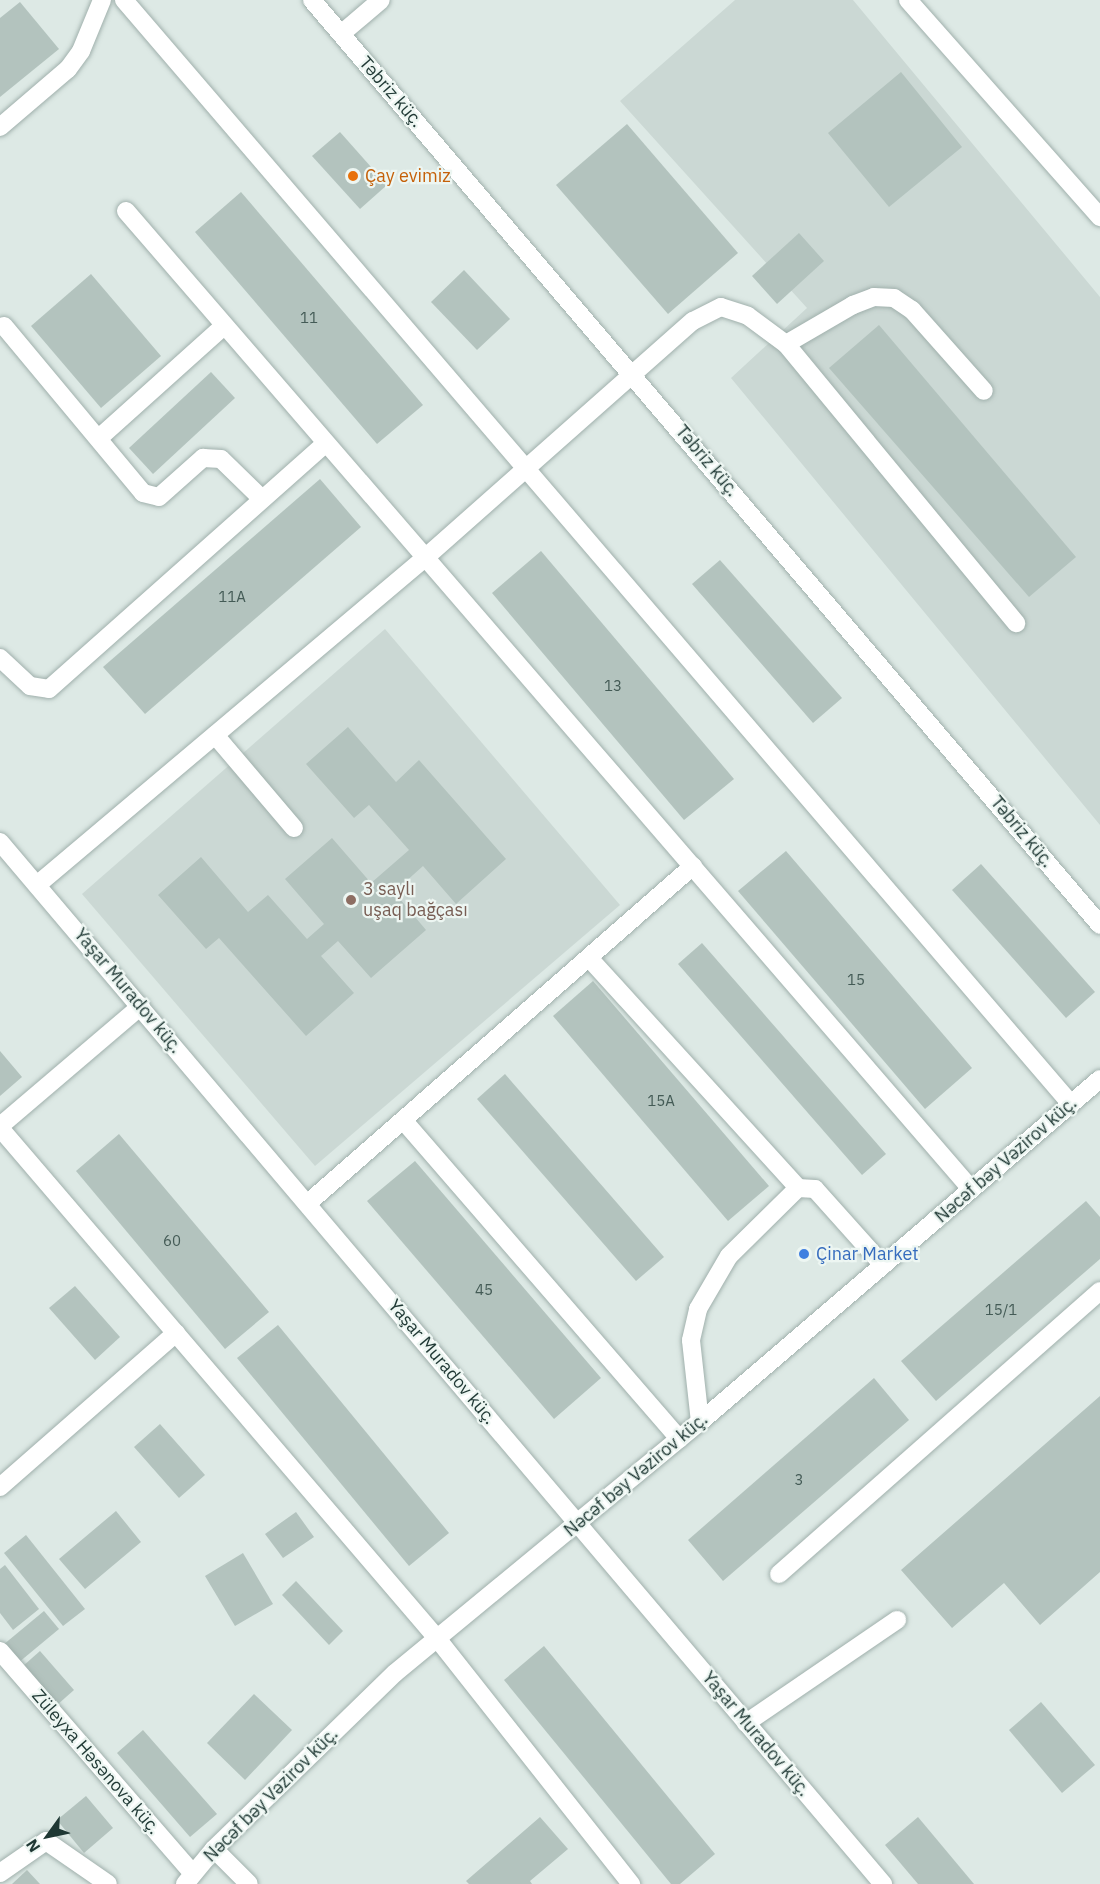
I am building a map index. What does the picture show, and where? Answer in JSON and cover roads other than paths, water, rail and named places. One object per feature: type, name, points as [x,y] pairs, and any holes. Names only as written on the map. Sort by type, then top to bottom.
[{"type":"street","points":[[0,127],[68,69],[81,51],[102,0]]},
{"type":"street","points":[[124,0],[524,471],[1071,1104]]},
{"type":"street","name":"Təbriz küç.","points":[[312,0],[634,374],[1100,924]]},
{"type":"street","points":[[341,34],[381,0]]},
{"type":"street","points":[[908,0],[1100,217]]},
{"type":"street","points":[[126,212],[971,1189]]},
{"type":"street","points":[[786,344],[853,305],[874,297],[894,298],[912,310],[984,391]]},
{"type":"street","points":[[37,885],[426,557],[693,321],[721,307],[748,316],[786,344],[1016,623]]},
{"type":"street","points":[[4,326],[99,438],[142,493],[159,497],[203,458],[221,459],[262,499]]},
{"type":"street","points":[[99,438],[224,326]]},
{"type":"street","points":[[0,657],[30,686],[50,689],[326,443]]},
{"type":"street","points":[[215,735],[294,828]]},
{"type":"street","name":"Yaşar Muradov küç.","points":[[0,842],[883,1884]]},
{"type":"street","points":[[307,1204],[693,866]]},
{"type":"street","points":[[589,958],[798,1188],[815,1189],[883,1265]]},
{"type":"street","points":[[141,1006],[0,1127],[436,1637],[631,1884]]},
{"type":"street","name":"Nəcəf bəy Vəzirov küç.","points":[[189,1879],[214,1849],[436,1637],[700,1422],[1100,1079]]},
{"type":"street","points":[[403,1120],[679,1439]]},
{"type":"street","points":[[700,1422],[691,1340],[698,1309],[729,1256],[798,1188]]},
{"type":"street","points":[[779,1574],[1100,1291]]},
{"type":"street","points":[[0,1487],[176,1333]]},
{"type":"street","points":[[746,1723],[897,1620]]},
{"type":"street","name":"Züleyxa Həsənova küç.","points":[[0,1651],[189,1879]]},
{"type":"street","points":[[0,1873],[46,1841],[108,1884]]},
{"type":"street","points":[[214,1849],[249,1884]]},
{"type":"place","name":"Çay evimiz","points":[[353,176]]},
{"type":"place","name":"3 saylı uşaq bağçası","points":[[351,900]]},
{"type":"place","name":"Çinar Market","points":[[804,1254]]}]
